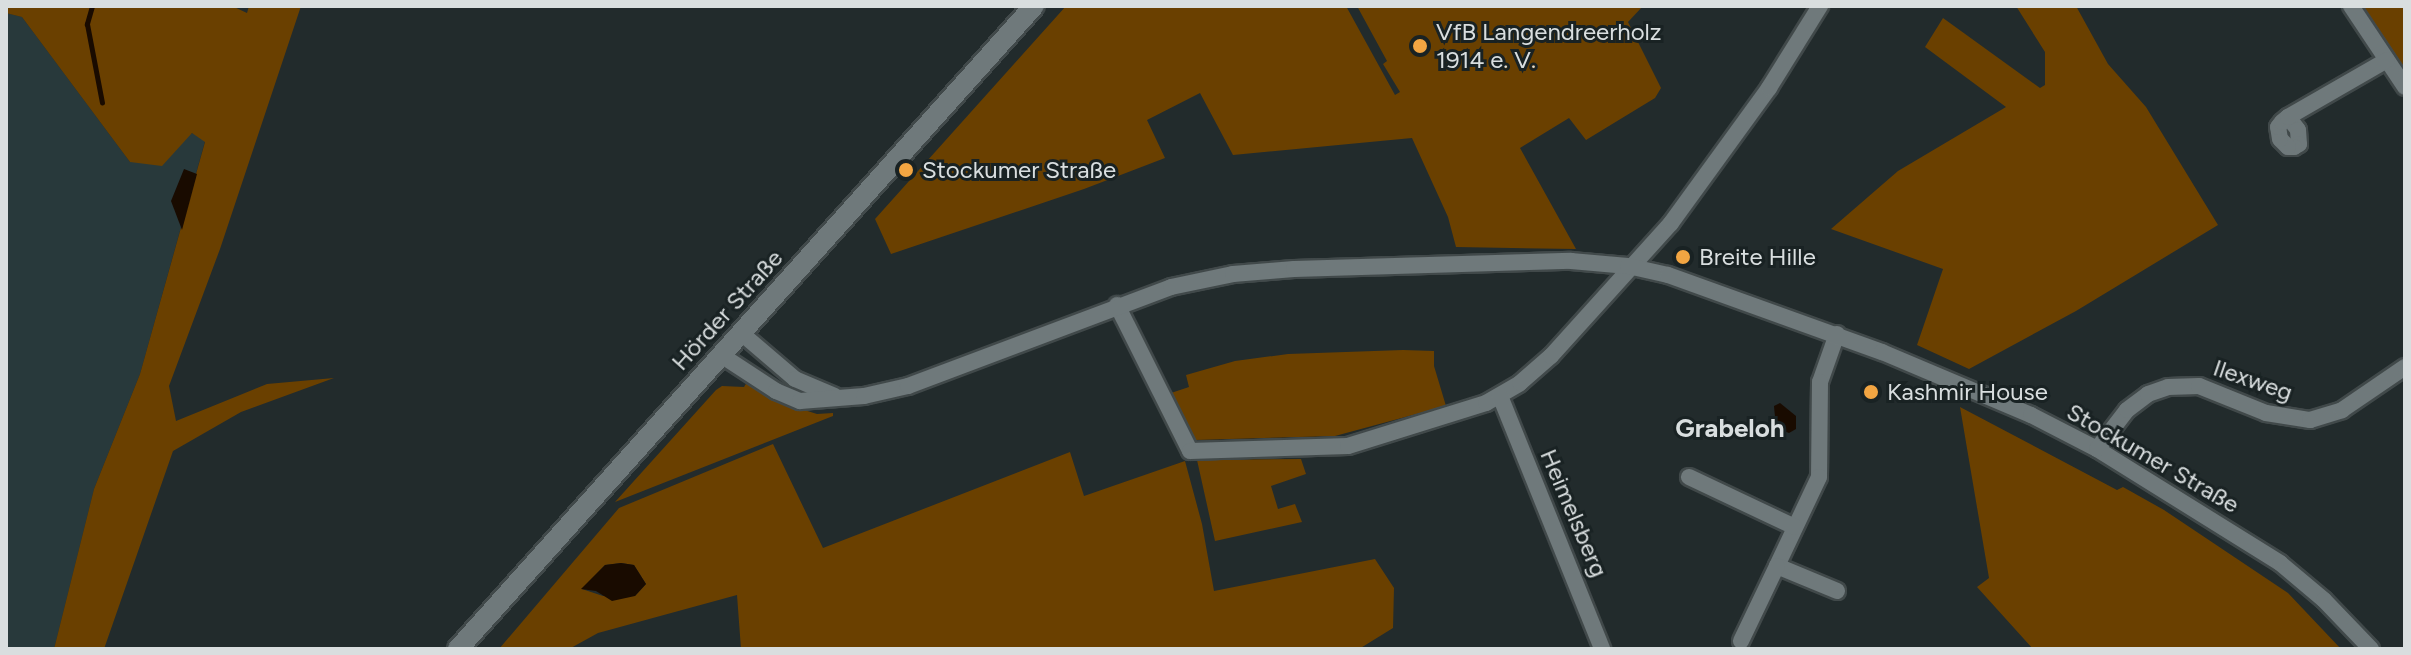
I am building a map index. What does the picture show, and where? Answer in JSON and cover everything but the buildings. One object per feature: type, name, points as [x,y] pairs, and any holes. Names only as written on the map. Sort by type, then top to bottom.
[{"type":"main road","name":"Hörder Straße","points":[[458,649],[1034,6]]},
{"type":"street","points":[[1117,305],[1190,451],[1348,446],[1468,410],[1500,396],[1551,356],[1628,266],[1671,223],[1769,88],[1820,6]]},
{"type":"street","points":[[2351,6],[2405,87]]},
{"type":"street","points":[[2288,117],[2387,60]]},
{"type":"street","name":"Stockumer Straße","points":[[721,355],[788,397],[800,401],[840,398],[908,386],[1171,287],[1263,271],[1571,261],[1628,266],[1668,275],[1837,334],[2031,415],[2097,449],[2280,563],[2324,600],[2371,649]]},
{"type":"street","points":[[740,332],[795,379],[840,398]]},
{"type":"street","points":[[1741,641],[1819,477],[1820,382],[1837,334]]},
{"type":"street","name":"Ilexweg","points":[[2097,449],[2127,410],[2148,394],[2168,387],[2199,386],[2266,413],[2310,420],[2342,410],[2405,367]]},
{"type":"street","name":"Heimelsberg","points":[[1500,396],[1602,649]]},
{"type":"street","points":[[1689,477],[1795,527]]},
{"type":"street","points":[[1777,566],[1837,591]]},
{"type":"shaded area","points":[[6,6],[232,6],[247,13],[249,6],[301,6],[220,249],[169,386],[176,421],[267,384],[334,378],[241,412],[173,451],[104,649],[54,649],[94,489],[140,374],[205,142],[192,133],[162,166],[130,162],[22,17],[6,13]]},
{"type":"shaded area","points":[[1066,6],[1346,6],[1395,95],[1400,92],[1383,64],[1387,61],[1357,6],[1643,6],[1628,22],[1661,88],[1655,98],[1586,140],[1569,118],[1520,148],[1576,249],[1456,247],[1448,217],[1412,138],[1233,155],[1200,93],[1147,120],[1165,158],[1084,189],[891,254],[875,219]]},
{"type":"shaded area","points":[[2016,6],[2076,6],[2108,64],[2146,107],[2218,225],[2076,311],[1969,369],[1917,345],[1943,269],[1831,229],[1898,171],[2006,107],[1925,47],[1943,18],[2040,88],[2045,85],[2045,52]]},
{"type":"shaded area","points":[[2363,6],[2405,6],[2405,73]]},
{"type":"shaded area","points":[[6,13],[22,17],[130,162],[193,133],[205,141],[140,374],[94,489],[54,649],[6,649]]},
{"type":"shaded area","points":[[184,169],[197,174],[182,230],[171,201]]},
{"type":"shaded area","points":[[1434,351],[1434,366],[1446,406],[1335,436],[1195,440],[1171,393],[1189,387],[1186,375],[1235,361],[1288,354]]},
{"type":"shaded area","points":[[747,382],[782,403],[817,414],[833,413],[833,416],[615,502],[716,390],[722,386],[744,387]]},
{"type":"shaded area","points":[[1780,403],[1796,416],[1796,429],[1789,433],[1784,431],[1775,417],[1774,406]]},
{"type":"shaded area","points":[[1960,407],[2117,490],[2123,487],[2164,510],[2288,593],[2341,649],[2033,649],[1977,587],[1989,578]]},
{"type":"shaded area","points":[[773,444],[823,548],[1070,452],[1084,496],[1185,461],[1202,524],[1214,591],[1375,559],[1394,588],[1393,628],[1359,649],[741,649],[737,595],[598,633],[569,649],[499,649],[619,508]],"holes":[[[605,565],[634,565],[646,584],[635,596],[603,596],[582,589]]]},
{"type":"shaded area","points":[[1301,459],[1306,474],[1271,486],[1278,509],[1295,504],[1302,522],[1215,541],[1197,460]]},
{"type":"shaded area","points":[[605,565],[634,565],[646,584],[635,596],[612,601],[596,591],[581,589]]},
{"type":"waterway","points":[[92,6],[87,24],[102,103]]},
{"type":"place","name":"VfB Langendreerholz 1914 e. V.","points":[[1420,46]]},
{"type":"place","name":"Stockumer Straße","points":[[906,170]]},
{"type":"place","name":"Breite Hille","points":[[1683,257]]},
{"type":"place","name":"Kashmir House","points":[[1871,392]]},
{"type":"district","name":"Grabeloh","points":[[1730,429]]}]
